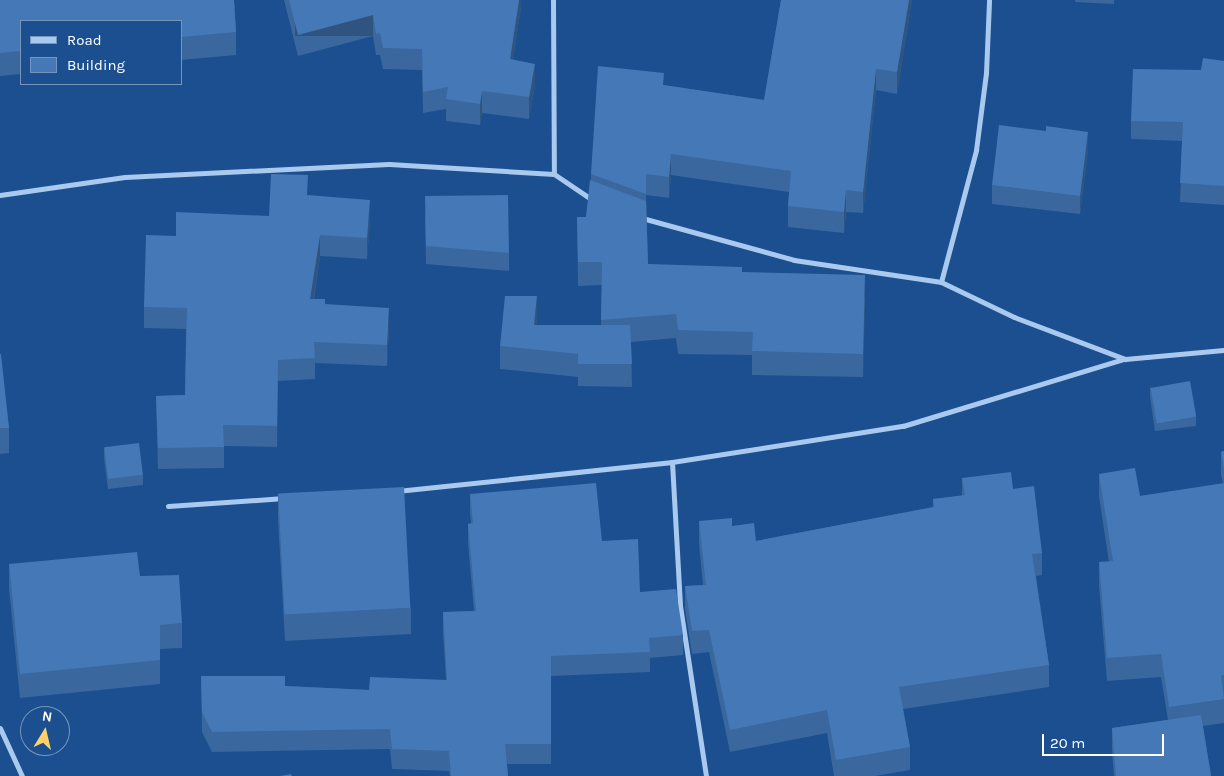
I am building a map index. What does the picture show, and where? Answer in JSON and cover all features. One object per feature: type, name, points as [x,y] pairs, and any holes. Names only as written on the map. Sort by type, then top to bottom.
[{"type":"street","points":[[553,0],[554,174]]},
{"type":"street","points":[[941,282],[976,150],[986,73],[988,0]]},
{"type":"street","points":[[0,195],[125,177],[389,164],[554,174],[584,197],[601,204]]},
{"type":"street","points":[[635,217],[794,260],[941,282],[1014,317],[1125,359]]},
{"type":"street","points":[[392,491],[672,462],[903,426],[1125,359],[1224,350]]},
{"type":"street","points":[[672,462],[680,606],[706,776]]},
{"type":"street","points":[[168,506],[294,498]]},
{"type":"street","points":[[0,728],[22,776]]},
{"type":"building","points":[[0,0],[234,0],[236,32],[182,37],[182,20],[20,20],[20,51],[0,53]]},
{"type":"building","points":[[289,0],[519,0],[510,59],[535,64],[529,97],[482,91],[480,104],[446,99],[448,87],[423,92],[422,49],[383,48],[380,33],[376,34],[373,15],[298,35]]},
{"type":"building","points":[[781,0],[909,0],[897,72],[876,69],[863,192],[846,190],[844,212],[788,206],[791,171],[671,154],[669,177],[646,174],[646,194],[591,174],[598,66],[664,73],[663,85],[764,100]]},
{"type":"building","points":[[1203,58],[1224,61],[1224,186],[1180,183],[1183,122],[1131,121],[1133,69],[1201,70]]},
{"type":"building","points":[[999,125],[1046,131],[1046,126],[1088,132],[1080,196],[992,185]]},
{"type":"building","points":[[271,174],[308,175],[307,195],[370,200],[367,238],[320,235],[310,299],[325,299],[325,304],[389,308],[387,345],[314,342],[315,358],[278,360],[277,426],[223,425],[224,447],[158,448],[156,396],[185,395],[187,308],[144,307],[146,235],[176,236],[176,212],[269,216]]},
{"type":"building","points":[[590,180],[646,201],[648,264],[742,267],[742,272],[865,275],[863,354],[752,351],[753,332],[678,330],[676,314],[601,320],[602,262],[578,262],[577,217],[586,217]]},
{"type":"building","points":[[508,195],[509,253],[426,246],[425,196]]},
{"type":"building","points":[[505,296],[537,296],[534,325],[630,325],[632,364],[578,364],[578,354],[500,346]]},
{"type":"building","points":[[1,354],[9,428],[0,428]]},
{"type":"building","points":[[1190,381],[1196,416],[1157,423],[1151,388]]},
{"type":"building","points":[[139,443],[143,475],[108,479],[104,447]]},
{"type":"building","points":[[1224,451],[1224,468],[1221,452]]},
{"type":"building","points":[[1135,468],[1140,496],[1224,483],[1224,675],[1221,675],[1224,699],[1169,707],[1161,654],[1107,658],[1099,562],[1113,561],[1099,474]]},
{"type":"building","points":[[1011,472],[1013,489],[1034,486],[1042,553],[1032,554],[1049,665],[899,687],[910,747],[836,760],[827,710],[730,730],[709,630],[692,631],[685,586],[706,585],[699,521],[732,518],[732,526],[754,523],[756,541],[934,507],[933,499],[965,495],[962,478]]},
{"type":"building","points":[[596,483],[602,541],[638,539],[640,592],[676,589],[683,635],[649,638],[650,652],[551,656],[551,744],[505,744],[508,776],[451,776],[449,751],[392,749],[390,729],[212,732],[202,712],[201,676],[285,676],[285,686],[369,690],[370,677],[447,680],[443,612],[476,611],[468,524],[473,523],[470,494]]},
{"type":"building","points":[[404,487],[410,608],[285,614],[278,494]]},
{"type":"building","points":[[137,552],[140,576],[179,575],[182,623],[160,625],[160,660],[20,674],[9,564]]},
{"type":"building","points":[[1201,715],[1211,776],[1116,776],[1112,728]]}]
